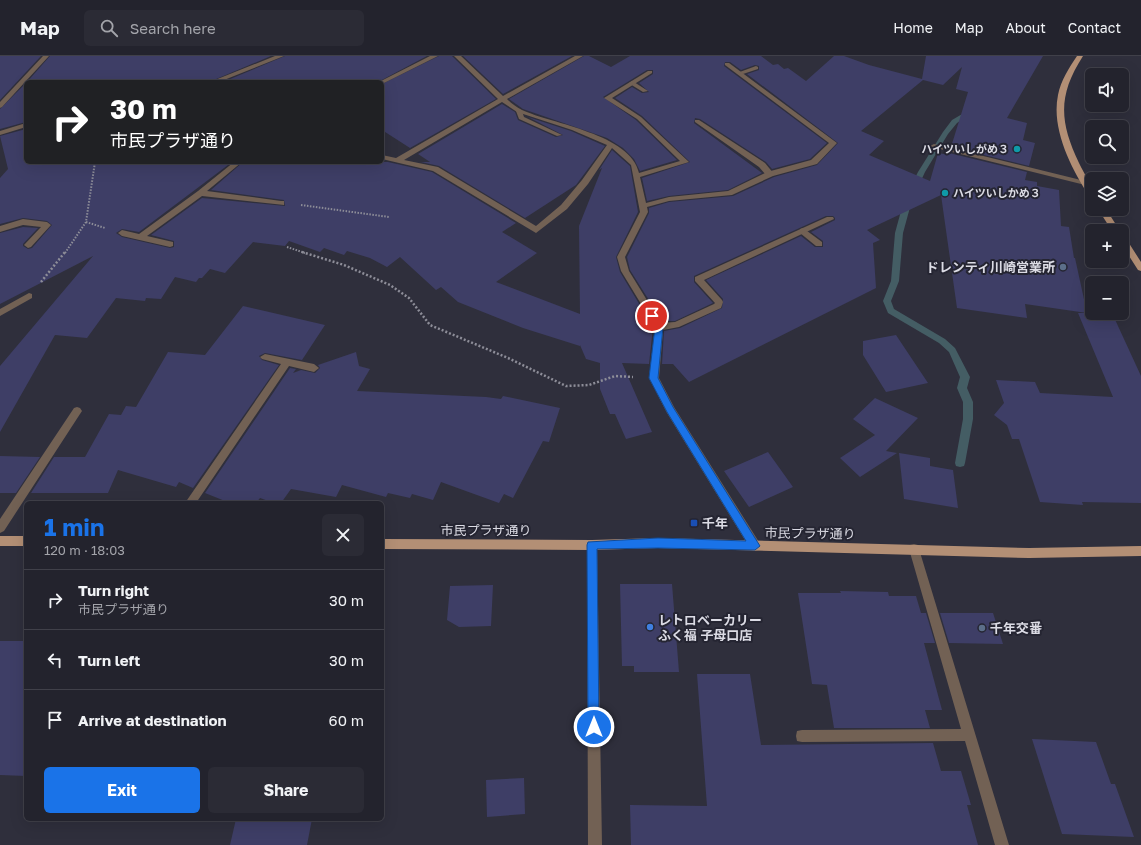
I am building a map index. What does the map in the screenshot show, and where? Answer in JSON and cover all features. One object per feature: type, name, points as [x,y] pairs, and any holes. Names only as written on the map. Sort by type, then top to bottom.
[{"type":"main road","points":[[1080,56],[1068,72],[1059,110],[1062,134],[1085,183]]},
{"type":"main road","points":[[1129,250],[1141,268]]},
{"type":"main road","points":[[0,540],[24,541]]},
{"type":"main road","name":"市民プラザ通り","points":[[384,544],[592,545],[658,543],[1028,553],[1141,551]]},
{"type":"street","points":[[0,105],[46,56]]},
{"type":"street","points":[[218,80],[281,56]]},
{"type":"street","points":[[384,81],[435,56]]},
{"type":"street","points":[[458,56],[502,99],[519,111],[574,129],[611,144],[634,164],[644,212],[621,257],[625,271],[659,327],[654,378],[670,410],[755,546]]},
{"type":"street","points":[[398,160],[502,99],[580,56]]},
{"type":"street","points":[[643,206],[669,199],[729,193],[770,174],[814,162],[833,143],[727,64]]},
{"type":"street","points":[[740,73],[756,68]]},
{"type":"street","points":[[636,176],[685,162],[639,118],[607,98],[650,72]]},
{"type":"street","points":[[632,83],[645,91]]},
{"type":"street","points":[[519,111],[521,118],[559,135]]},
{"type":"street","points":[[697,121],[762,165],[770,174]]},
{"type":"street","points":[[0,133],[24,126]]},
{"type":"street","points":[[384,158],[435,169],[536,230],[564,207],[585,182],[611,144]]},
{"type":"street","points":[[934,146],[1085,183]]},
{"type":"street","points":[[141,237],[201,193],[236,164]]},
{"type":"street","points":[[201,193],[281,203]]},
{"type":"street","points":[[659,327],[676,325],[718,306],[720,302],[698,279],[830,219]]},
{"type":"street","points":[[0,230],[23,222],[47,225],[28,246]]},
{"type":"street","points":[[803,231],[819,244]]},
{"type":"street","points":[[122,233],[170,244]]},
{"type":"street","points":[[0,312],[29,296]]},
{"type":"street","points":[[265,357],[314,368]]},
{"type":"street","points":[[191,501],[287,362]]},
{"type":"street","points":[[0,528],[77,411]]},
{"type":"street","points":[[592,545],[595,845]]},
{"type":"street","points":[[914,549],[1002,845]]},
{"type":"street","points":[[802,736],[970,735]]},
{"type":"path","points":[[56,264],[86,222],[95,164]]},
{"type":"path","points":[[281,203],[389,217]]},
{"type":"path","points":[[287,247],[344,265],[390,285],[409,298],[430,325],[508,358],[566,386],[589,385],[615,376],[654,378]]},
{"type":"building","points":[[0,56],[41,56],[0,100]]},
{"type":"building","points":[[50,56],[271,56],[214,80],[29,80]]},
{"type":"building","points":[[285,56],[427,56],[382,80],[228,80]]},
{"type":"building","points":[[439,56],[452,56],[496,99],[410,148],[384,131],[384,83]]},
{"type":"building","points":[[463,56],[572,56],[503,94]]},
{"type":"building","points":[[584,56],[589,56],[611,67],[630,56],[761,56],[773,65],[778,64],[784,69],[788,68],[806,81],[834,56],[844,56],[869,65],[922,79],[926,56],[1043,56],[1007,118],[1027,123],[1023,140],[1035,143],[1029,166],[951,147],[968,92],[956,89],[962,67],[943,85],[923,80],[861,131],[884,141],[869,155],[930,181],[938,153],[949,155],[949,153],[1027,172],[1025,180],[1037,182],[1037,186],[1059,190],[1061,226],[1069,227],[1074,258],[1085,304],[1085,313],[1025,304],[1027,318],[957,308],[941,195],[867,230],[880,240],[873,243],[876,288],[689,382],[673,364],[662,364],[664,331],[680,328],[722,308],[723,299],[706,280],[801,236],[815,247],[823,247],[823,241],[811,232],[835,220],[835,218],[833,216],[826,216],[694,276],[694,282],[713,303],[675,321],[662,321],[630,270],[627,257],[649,213],[649,208],[669,202],[733,196],[774,177],[817,165],[838,143],[747,74],[759,70],[759,66],[755,65],[741,70],[730,62],[725,62],[724,66],[827,143],[810,159],[772,169],[766,162],[700,119],[695,118],[694,123],[762,173],[728,190],[669,196],[647,201],[642,178],[690,162],[642,116],[615,98],[632,87],[642,93],[649,92],[639,83],[653,74],[653,70],[647,70],[603,97],[636,120],[677,160],[640,171],[634,159],[623,148],[607,138],[523,109],[509,99]]},
{"type":"building","points":[[24,85],[24,123],[0,129],[0,109]]},
{"type":"building","points":[[502,104],[515,112],[518,120],[556,137],[563,135],[528,117],[571,131],[605,146],[576,185],[525,218],[439,166],[421,162],[430,162],[418,154]]},
{"type":"building","points":[[24,130],[24,164],[229,164],[139,232],[122,229],[116,233],[122,237],[170,248],[174,247],[174,241],[151,235],[202,198],[285,206],[284,200],[211,190],[241,164],[384,164],[384,162],[388,162],[432,172],[516,223],[502,232],[537,253],[496,282],[580,314],[579,226],[602,168],[599,170],[612,150],[630,166],[638,212],[616,257],[620,272],[653,327],[649,364],[622,363],[652,432],[626,439],[615,414],[610,414],[600,389],[600,363],[586,359],[580,345],[523,328],[458,302],[441,287],[436,290],[400,257],[387,267],[370,258],[347,251],[344,255],[324,248],[320,252],[289,241],[285,246],[253,242],[225,273],[210,269],[196,282],[175,277],[161,299],[146,298],[145,301],[116,298],[87,338],[55,335],[0,432],[0,366],[93,256],[0,304],[0,233],[23,227],[38,228],[23,244],[23,246],[28,249],[32,248],[52,225],[47,221],[23,218],[0,224],[0,178],[8,169],[0,136]]},
{"type":"building","points":[[243,306],[325,325],[302,360],[265,353],[259,356],[262,360],[279,365],[193,488],[179,482],[176,487],[118,470],[108,493],[31,493],[54,457],[85,457],[109,414],[121,415],[126,406],[136,407],[168,352],[205,355]]},
{"type":"building","points":[[1078,313],[1085,313],[1085,320],[1115,320],[1141,376],[1141,503],[1082,502],[1083,505],[1040,502],[1019,439],[1012,439],[1007,425],[994,415],[1004,403],[996,380],[1035,382],[1040,393],[1113,397]]},
{"type":"building","points":[[896,335],[928,383],[886,392],[863,355],[863,341]]},
{"type":"building","points":[[356,352],[359,366],[370,369],[357,391],[501,399],[503,396],[560,408],[549,442],[543,441],[513,498],[504,494],[499,503],[441,482],[433,500],[412,494],[410,498],[388,493],[386,497],[342,485],[336,497],[291,489],[282,501],[268,501],[260,498],[258,501],[225,501],[205,493],[290,368],[296,369],[293,373],[301,370],[315,373],[320,368],[318,365]]},
{"type":"building","points":[[875,398],[918,418],[886,451],[897,453],[860,477],[840,458],[875,435],[853,419]]},
{"type":"building","points":[[768,452],[793,487],[749,507],[724,471]]},
{"type":"building","points":[[899,453],[930,458],[930,466],[953,470],[958,508],[904,499]]},
{"type":"building","points":[[0,456],[40,457],[16,493],[0,493]]},
{"type":"building","points":[[620,584],[672,584],[679,672],[634,672],[634,666],[622,666]]},
{"type":"building","points":[[493,585],[491,626],[459,627],[447,620],[450,586]]},
{"type":"building","points":[[840,591],[888,592],[889,596],[916,596],[921,613],[926,613],[935,643],[924,643],[942,710],[925,710],[930,728],[834,728],[827,685],[812,684],[798,593],[841,593]]},
{"type":"building","name":"千年交番","points":[[940,613],[993,613],[1003,644],[949,643]]},
{"type":"building","points":[[0,641],[24,641],[24,776],[0,775]]},
{"type":"building","points":[[697,674],[750,674],[761,745],[933,743],[941,771],[961,771],[971,805],[967,805],[978,845],[631,845],[630,805],[707,806]]},
{"type":"building","points":[[1032,739],[1096,742],[1111,784],[1115,784],[1134,837],[1062,834]]},
{"type":"building","points":[[524,778],[525,814],[487,817],[486,780]]},
{"type":"building","points":[[236,821],[312,821],[307,845],[230,845]]},
{"type":"waterway","points":[[960,463],[968,419],[968,402],[962,388],[965,377],[952,350],[942,341],[891,311],[887,298],[894,286],[895,281],[900,226],[914,186],[929,158],[955,121],[971,111]]},
{"type":"place","name":"ハイツいしがめ３","points":[[1017,149]]},
{"type":"place","name":"ハイツいしかめ３","points":[[945,193]]},
{"type":"place","name":"ドレンティ川崎営業所","points":[[1063,267]]},
{"type":"place","name":"千年","points":[[694,523]]},
{"type":"place","name":"レトロベーカリー ふく福 子母口店","points":[[650,627]]},
{"type":"place","name":"千年交番","points":[[982,628]]},
{"type":"route","points":[[594,727],[592,545],[658,543],[755,546],[670,410],[654,378],[659,327],[652,316]]}]
